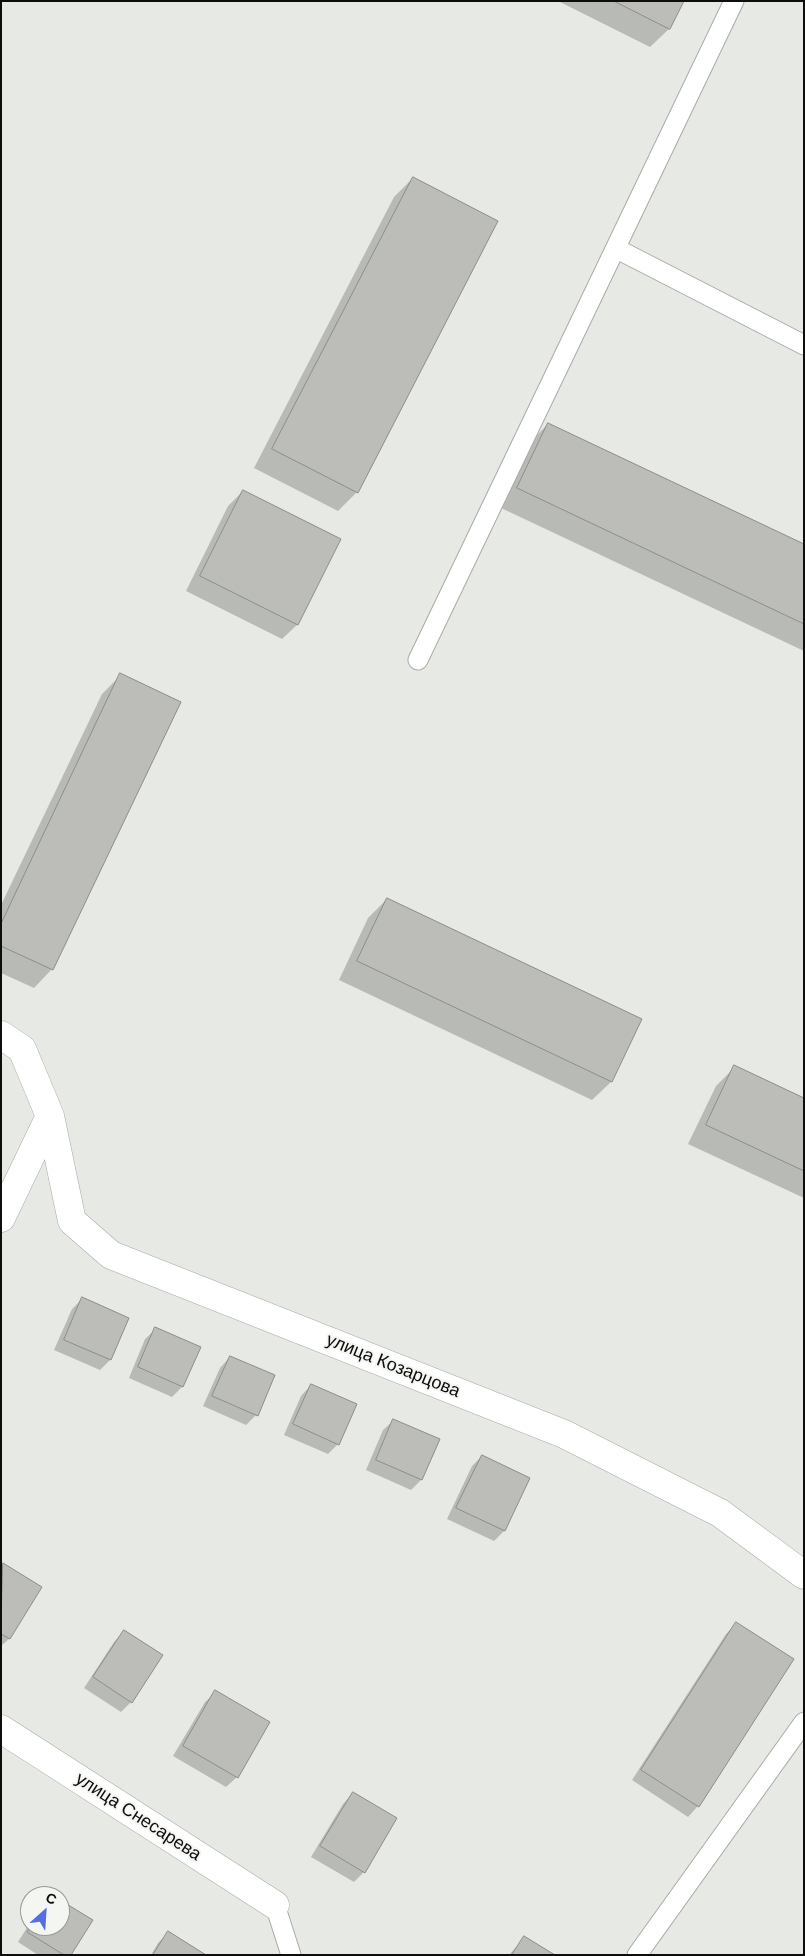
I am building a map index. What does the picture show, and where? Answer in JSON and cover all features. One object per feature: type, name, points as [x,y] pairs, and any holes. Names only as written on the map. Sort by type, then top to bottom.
[{"type":"street","name":"улица Козарцова","points":[[1,1035],[22,1048],[50,1116],[72,1220],[111,1255],[564,1434],[720,1513],[804,1575]]},
{"type":"street","points":[[1,1218],[50,1116]]},
{"type":"street","name":"улица Снесарева","points":[[1,1729],[275,1905]]},
{"type":"lane","points":[[418,660],[617,249],[734,1]]},
{"type":"lane","points":[[617,249],[804,345]]},
{"type":"lane","points":[[638,1955],[804,1722]]},
{"type":"lane","points":[[275,1905],[291,1955]]},
{"type":"building","points":[[614,1],[684,1],[670,29]]},
{"type":"building","points":[[413,177],[498,221],[358,493],[272,449]]},
{"type":"building","points":[[548,423],[804,544],[804,624],[517,488]]},
{"type":"building","points":[[243,490],[341,539],[298,625],[200,576]]},
{"type":"building","points":[[120,673],[181,702],[53,970],[1,946],[1,924]]},
{"type":"building","points":[[387,898],[642,1019],[612,1082],[357,961]]},
{"type":"building","points":[[734,1065],[804,1098],[804,1171],[706,1125]]},
{"type":"building","points":[[82,1297],[129,1318],[111,1360],[64,1340]]},
{"type":"building","points":[[155,1327],[201,1347],[183,1387],[138,1367]]},
{"type":"building","points":[[230,1356],[275,1375],[258,1416],[212,1396]]},
{"type":"building","points":[[311,1384],[357,1404],[339,1445],[293,1424]]},
{"type":"building","points":[[393,1419],[440,1439],[422,1480],[376,1460]]},
{"type":"building","points":[[482,1455],[530,1478],[505,1531],[456,1508]]},
{"type":"building","points":[[3,1563],[42,1587],[10,1639],[1,1634]]},
{"type":"building","points":[[736,1622],[794,1659],[699,1807],[641,1770]]},
{"type":"building","points":[[124,1630],[163,1655],[132,1703],[93,1677]]},
{"type":"building","points":[[215,1690],[270,1722],[238,1778],[183,1746]]},
{"type":"building","points":[[353,1792],[397,1818],[365,1873],[320,1846]]},
{"type":"building","points":[[70,1906],[93,1920],[71,1955],[64,1955],[33,1936],[70,1936]]},
{"type":"building","points":[[168,1931],[206,1955],[153,1955]]},
{"type":"building","points":[[524,1936],[555,1955],[512,1955]]}]
